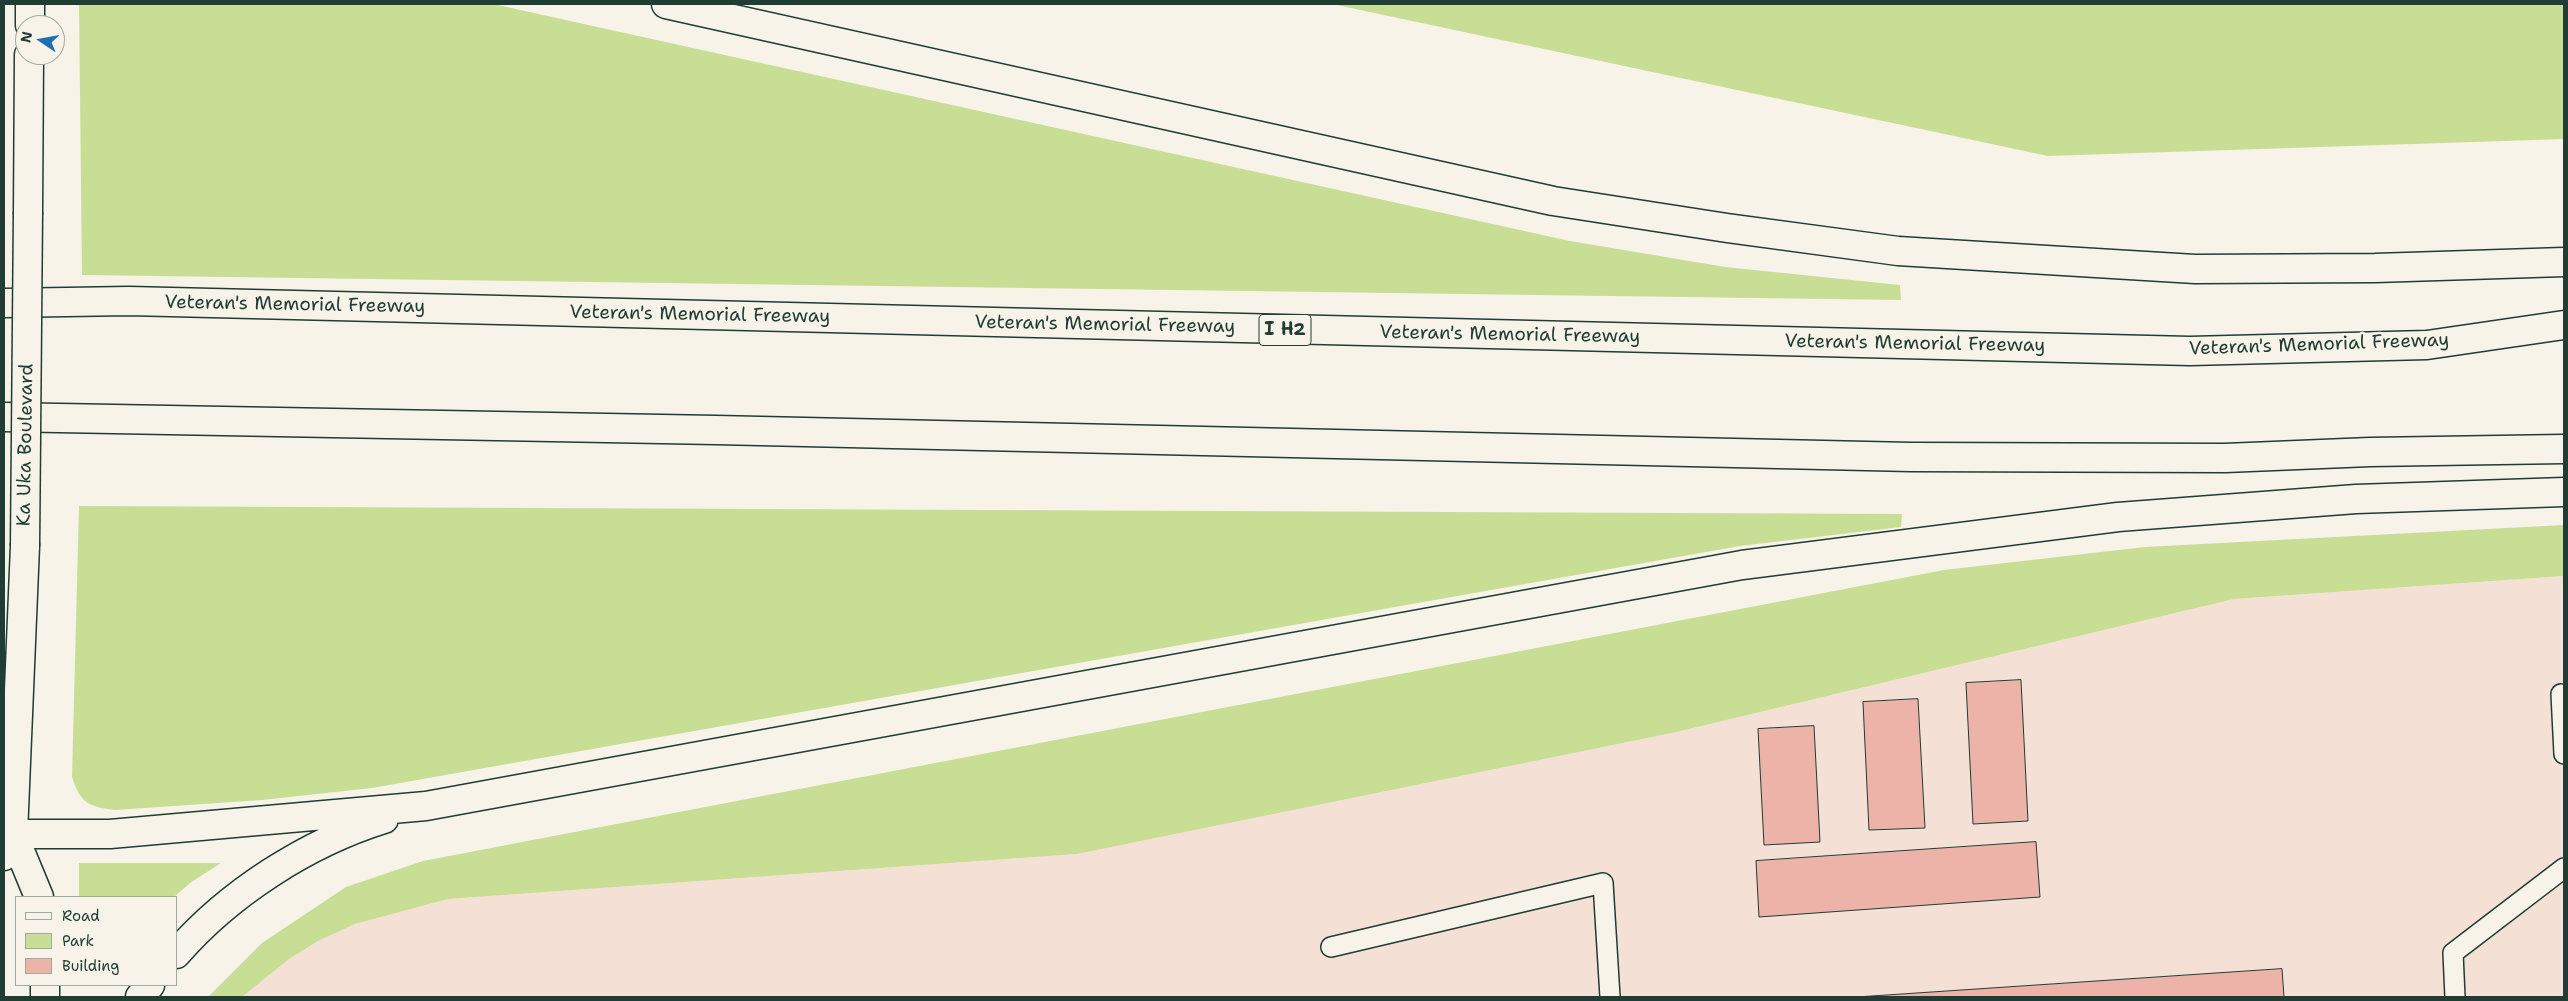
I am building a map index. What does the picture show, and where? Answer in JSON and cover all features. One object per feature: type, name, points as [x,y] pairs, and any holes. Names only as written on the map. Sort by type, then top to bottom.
[{"type":"main road","points":[[666,4],[1553,201],[1728,228],[1898,251],[2195,269],[2375,268],[2564,262]]},
{"type":"main road","name":"Ka Uka Boulevard","points":[[29,65],[25,546],[8,845],[38,896]]},
{"type":"main road","name":"Veteran's Memorial Freeway","points":[[4,303],[129,301],[2190,351],[2427,345],[2564,325]]},
{"type":"main road","points":[[4,417],[716,430],[1911,457],[2224,458],[2370,452],[2564,449]]},
{"type":"main road","points":[[8,845],[426,806],[1742,565],[2118,517],[2356,499],[2564,492]]},
{"type":"main road","points":[[178,952],[194,934],[251,884],[324,844],[375,822],[426,806]]},
{"type":"main road","points":[[140,997],[149,986]]},
{"type":"lane","points":[[2561,694],[2564,754]]},
{"type":"lane","points":[[2455,997],[2453,953],[2564,868]]},
{"type":"lane","points":[[1331,947],[1603,883],[1610,997]]},
{"type":"shaded area","points":[[2564,576],[2564,997],[242,997],[289,959],[318,941],[355,924],[448,899],[1077,854],[1672,733],[2234,599]]},
{"type":"green space","points":[[79,4],[493,4],[1570,241],[1725,267],[1900,285],[1901,300],[82,275]]},
{"type":"green space","points":[[1332,4],[2564,4],[2564,139],[2048,156]]},
{"type":"green space","points":[[79,506],[1902,514],[1901,527],[1740,546],[372,788],[262,800],[115,810],[98,807],[87,802],[78,793],[72,777]]},
{"type":"green space","points":[[2564,525],[2564,576],[2234,599],[1672,733],[1077,854],[448,899],[355,924],[318,941],[289,959],[242,997],[208,997],[262,943],[346,887],[423,861],[1944,570],[2145,547]]},
{"type":"green space","points":[[79,863],[221,863],[190,883],[175,896],[79,896]]},
{"type":"building","points":[[2021,680],[2028,821],[1973,824],[1966,683]]},
{"type":"building","points":[[1918,699],[1925,828],[1869,830],[1863,702]]},
{"type":"building","points":[[1814,726],[1820,842],[1764,845],[1758,729]]},
{"type":"building","points":[[2036,842],[2040,897],[1759,917],[1756,861]]},
{"type":"building","points":[[2282,969],[2284,997],[1857,997]]}]
